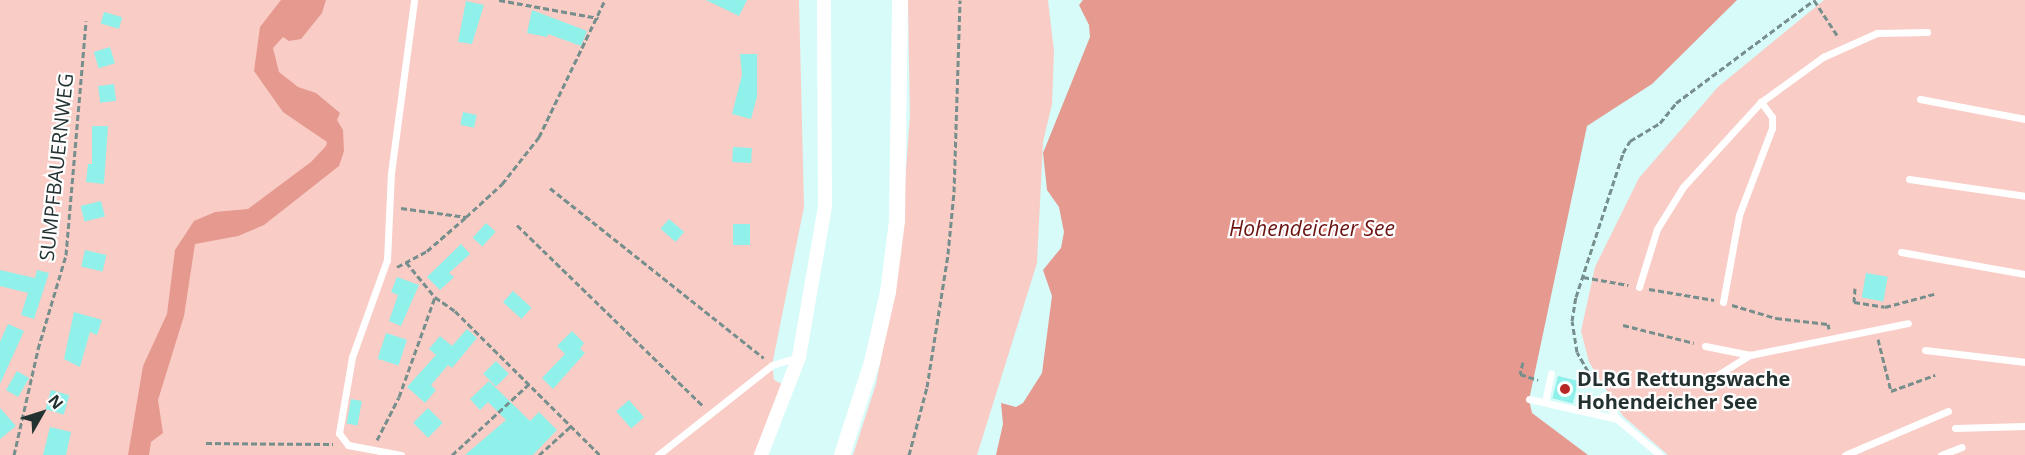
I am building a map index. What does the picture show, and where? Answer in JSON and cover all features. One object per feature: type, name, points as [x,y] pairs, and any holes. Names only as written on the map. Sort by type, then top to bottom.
[{"type":"street","points":[[761,455],[799,357],[825,206],[824,0]]},
{"type":"street","points":[[842,455],[872,362],[888,292],[897,221],[900,0]]},
{"type":"lane","points":[[401,455],[348,445],[339,433],[352,357],[387,260],[391,173],[414,0]]},
{"type":"lane","points":[[1639,287],[1657,229],[1683,187],[1761,102],[1823,57],[1877,33],[1927,32]]},
{"type":"lane","points":[[1920,99],[2025,119]]},
{"type":"lane","points":[[1723,302],[1739,215],[1772,128],[1772,117],[1761,102]]},
{"type":"lane","points":[[1909,179],[2025,196]]},
{"type":"lane","points":[[1900,252],[2025,274]]},
{"type":"lane","points":[[1716,376],[1750,356],[1908,323]]},
{"type":"lane","points":[[1705,346],[1750,356]]},
{"type":"lane","points":[[1925,350],[2025,362]]},
{"type":"lane","points":[[658,455],[772,365],[799,357]]},
{"type":"lane","points":[[1545,402],[1551,374]]},
{"type":"lane","points":[[1603,396],[1617,419],[1660,455]]},
{"type":"lane","points":[[1529,399],[1617,419]]},
{"type":"lane","points":[[1845,455],[1948,411]]},
{"type":"lane","points":[[1955,428],[2025,426]]},
{"type":"lane","points":[[1941,455],[1962,447]]},
{"type":"path","points":[[499,0],[598,18]]},
{"type":"path","points":[[382,275],[427,251],[502,184],[539,137],[605,0]]},
{"type":"path","points":[[909,455],[927,387],[948,254],[954,192],[960,0]]},
{"type":"path","points":[[1603,396],[1577,352],[1572,321],[1576,297],[1623,153],[1630,141],[1660,123],[1676,103],[1814,0],[1845,47]]},
{"type":"path","name":"SUMPFBAUERNWEG","points":[[14,455],[38,349],[66,255],[86,21]]},
{"type":"path","points":[[550,188],[772,365]]},
{"type":"path","points":[[390,206],[466,217]]},
{"type":"path","points":[[517,225],[711,414]]},
{"type":"path","points":[[406,262],[435,297],[455,311],[600,455]]},
{"type":"path","points":[[1855,288],[1854,302],[1885,307],[1934,294]]},
{"type":"path","points":[[372,449],[399,398],[435,297]]},
{"type":"path","points":[[1623,325],[1705,346]]},
{"type":"path","points":[[1876,331],[1891,391],[1935,375]]},
{"type":"path","points":[[1523,362],[1520,374],[1539,380]]},
{"type":"path","points":[[452,455],[529,384]]},
{"type":"path","points":[[539,455],[571,426]]},
{"type":"path","points":[[206,443],[348,445]]},
{"type":"shaded area","points":[[0,0],[799,0],[804,207],[772,365],[774,380],[782,384],[754,455],[0,455]]},
{"type":"shaded area","points":[[908,0],[1048,0],[1054,51],[1052,104],[1043,142],[1037,263],[977,455],[853,455],[876,384],[899,263],[910,116]]},
{"type":"shaded area","points":[[1824,0],[2025,0],[2025,455],[1668,455],[1623,416],[1589,362],[1581,331],[1595,267],[1639,178],[1718,87]]},
{"type":"water","points":[[281,0],[326,0],[322,13],[301,39],[289,41],[283,37],[273,48],[279,72],[298,87],[316,93],[340,113],[337,120],[343,130],[344,151],[339,166],[264,225],[238,236],[195,244],[184,316],[158,400],[163,433],[151,442],[149,455],[128,455],[143,366],[167,314],[175,250],[194,221],[215,212],[248,209],[311,162],[326,146],[327,142],[283,112],[254,71],[260,27]]},
{"type":"water","name":"Hohendeicher See","points":[[1083,0],[1737,0],[1652,84],[1587,126],[1529,400],[1532,413],[1588,455],[996,455],[1003,424],[1001,403],[1016,407],[1023,403],[1042,373],[1052,296],[1043,270],[1061,248],[1064,232],[1059,207],[1047,190],[1043,153],[1090,37],[1089,25],[1079,5]]},
{"type":"building","points":[[706,0],[747,0],[739,16]]},
{"type":"building","points":[[466,1],[484,5],[472,44],[458,42]]},
{"type":"building","points":[[532,10],[587,31],[581,46],[548,34],[547,37],[527,33]]},
{"type":"building","points":[[104,12],[122,17],[119,29],[101,24]]},
{"type":"building","points":[[110,47],[115,63],[99,68],[94,52]]},
{"type":"building","points":[[740,54],[757,54],[757,97],[751,119],[732,114],[742,75]]},
{"type":"building","points":[[114,84],[116,101],[100,103],[98,86]]},
{"type":"building","points":[[463,112],[477,115],[474,128],[460,125]]},
{"type":"building","points":[[92,126],[108,126],[104,184],[86,182],[88,164],[92,164]]},
{"type":"building","points":[[733,147],[752,148],[751,163],[732,162]]},
{"type":"building","points":[[101,201],[105,217],[84,222],[81,206]]},
{"type":"building","points":[[669,219],[684,232],[676,242],[660,229]]},
{"type":"building","points":[[486,223],[496,232],[482,247],[473,238]]},
{"type":"building","points":[[733,224],[750,224],[750,245],[733,245]]},
{"type":"building","points":[[461,244],[470,254],[449,273],[454,277],[440,290],[427,277]]},
{"type":"building","points":[[85,250],[106,255],[103,272],[81,267]]},
{"type":"building","points":[[0,270],[35,278],[37,270],[49,273],[34,319],[21,315],[28,293],[0,286]]},
{"type":"building","points":[[1866,273],[1888,277],[1883,301],[1862,298]]},
{"type":"building","points":[[397,277],[419,285],[401,326],[389,321],[398,295],[391,292]]},
{"type":"building","points":[[513,291],[532,308],[522,319],[503,302]]},
{"type":"building","points":[[74,312],[102,320],[97,335],[90,332],[80,367],[64,359]]},
{"type":"building","points":[[8,324],[24,331],[0,384],[0,342]]},
{"type":"building","points":[[467,329],[477,338],[452,368],[448,365],[431,385],[436,390],[425,403],[407,387],[436,355],[429,349],[440,336],[452,346]]},
{"type":"building","points":[[572,331],[584,343],[580,349],[585,353],[553,389],[542,378],[565,354],[557,346]]},
{"type":"building","points":[[386,333],[407,340],[399,365],[378,359]]},
{"type":"building","points":[[496,361],[509,374],[496,386],[483,374]]},
{"type":"building","points":[[17,371],[29,378],[18,397],[6,390]]},
{"type":"building","name":"DLRG Rettungswache Hohendeicher See","points":[[1558,376],[1578,381],[1573,403],[1552,398]]},
{"type":"building","points":[[489,381],[530,421],[539,412],[557,430],[533,455],[465,455],[506,420],[488,402],[480,410],[470,399]]},
{"type":"building","points":[[51,390],[69,395],[64,414],[45,409]]},
{"type":"building","points":[[351,399],[362,401],[357,426],[347,424]]},
{"type":"building","points":[[629,400],[644,417],[631,429],[616,411]]},
{"type":"building","points":[[0,408],[16,426],[0,439]]},
{"type":"building","points":[[428,408],[443,423],[428,438],[413,423]]},
{"type":"building","points":[[50,427],[71,432],[66,455],[43,455]]},
{"type":"place","name":"DLRG Rettungswache Hohendeicher See","points":[[1565,389]]}]
